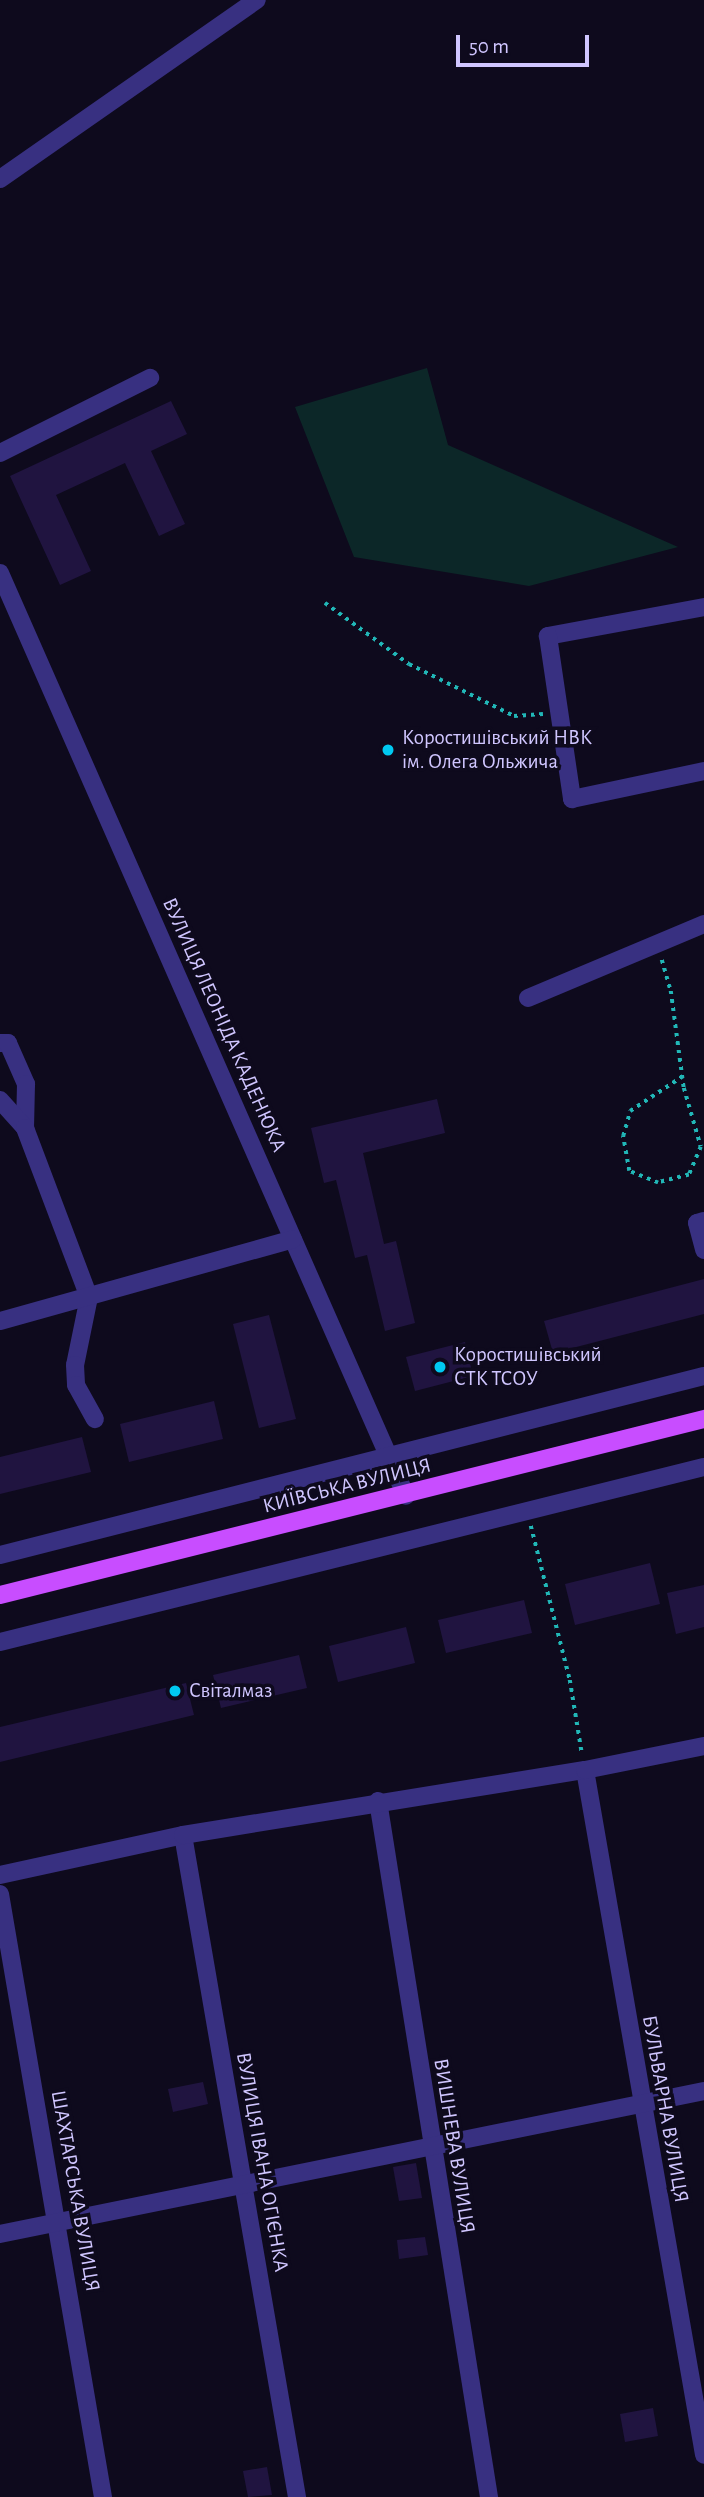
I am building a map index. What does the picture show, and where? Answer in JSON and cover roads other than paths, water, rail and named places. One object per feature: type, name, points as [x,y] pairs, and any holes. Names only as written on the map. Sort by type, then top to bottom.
[{"type":"main road","name":"КИЇВСЬКА ВУЛИЦЯ","points":[[0,1595],[406,1496],[704,1419]]},
{"type":"street","points":[[0,180],[257,0]]},
{"type":"street","points":[[0,453],[150,377]]},
{"type":"street","name":"ВУЛИЦЯ ЛЕОНІДА КАДЕНЮКА","points":[[0,573],[5,598],[406,1496]]},
{"type":"street","points":[[704,607],[548,636],[572,799],[704,771]]},
{"type":"street","points":[[528,998],[657,941],[704,924]]},
{"type":"street","points":[[0,1043],[8,1043],[26,1084],[25,1128]]},
{"type":"street","points":[[0,1100],[25,1128],[89,1297],[75,1365],[76,1385],[96,1419]]},
{"type":"street","points":[[704,1222],[697,1223],[704,1250]]},
{"type":"street","points":[[0,1321],[293,1239]]},
{"type":"street","points":[[0,1555],[704,1376]]},
{"type":"street","points":[[0,1642],[704,1467]]},
{"type":"street","points":[[0,1875],[183,1835],[378,1801],[585,1770],[704,1746]]},
{"type":"street","name":"БУЛЬВАРНА ВУЛИЦЯ","points":[[585,1770],[640,2104],[704,2455]]},
{"type":"street","name":"ВИШНЕВА ВУЛИЦЯ","points":[[378,1801],[430,2146],[489,2497]]},
{"type":"street","name":"ВУЛИЦЯ ІВАНА ОГІЄНКА","points":[[183,1835],[298,2497]]},
{"type":"street","name":"ШАХТАРСЬКА ВУЛИЦЯ","points":[[0,1894],[58,2220],[103,2497]]},
{"type":"street","points":[[0,2234],[58,2220],[704,2091]]},
{"type":"place","name":"Коростишівський НВК ім. Олега Ольжича","points":[[388,750]]},
{"type":"place","name":"Коростишівський СТК ТСОУ","points":[[440,1367]]},
{"type":"place","name":"Світалмаз","points":[[175,1691]]}]
